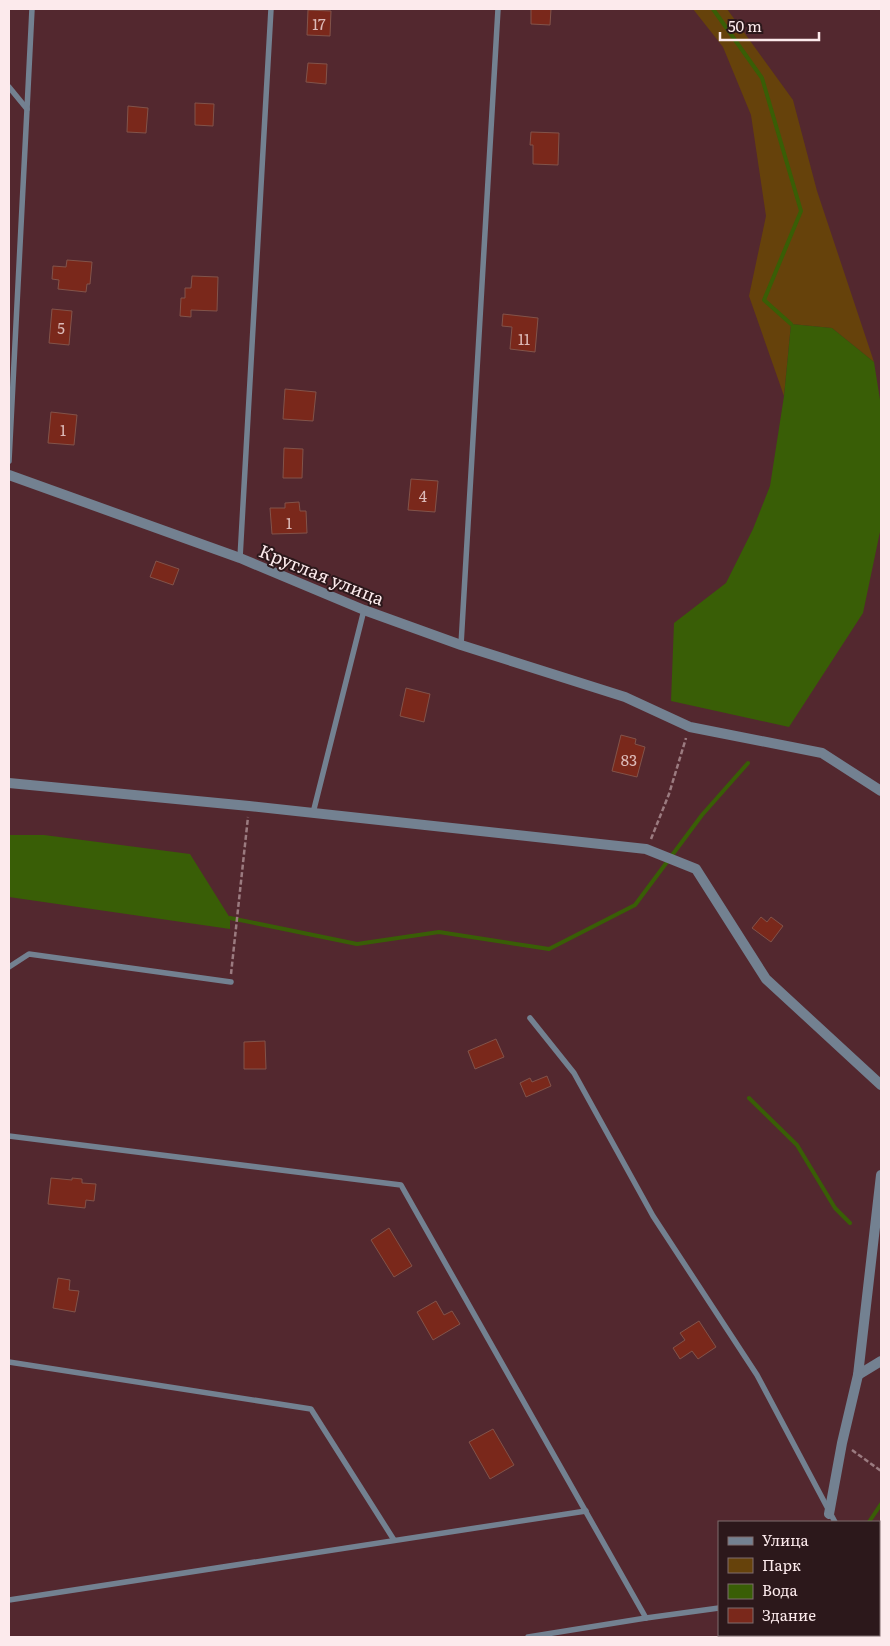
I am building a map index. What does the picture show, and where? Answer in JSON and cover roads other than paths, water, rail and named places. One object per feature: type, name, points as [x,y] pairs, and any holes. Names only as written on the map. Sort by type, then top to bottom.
[{"type":"street","name":"Круглая улица","points":[[9,475],[240,558],[364,610],[461,645],[626,697],[690,727],[822,753],[881,791]]},
{"type":"street","points":[[9,783],[249,806],[646,849],[696,869],[766,979],[881,1085]]},
{"type":"street","points":[[832,1518],[842,1443],[858,1375],[881,1175]]},
{"type":"street","points":[[858,1375],[881,1361]]},
{"type":"lane","points":[[9,461],[32,9]]},
{"type":"lane","points":[[240,558],[271,9]]},
{"type":"lane","points":[[461,645],[498,9]]},
{"type":"lane","points":[[9,87],[27,109]]},
{"type":"lane","points":[[313,813],[364,610]]},
{"type":"lane","points":[[9,967],[29,954],[231,982]]},
{"type":"lane","points":[[530,1018],[574,1073],[653,1216],[757,1375],[832,1518]]},
{"type":"lane","points":[[9,1136],[401,1185],[646,1618]]},
{"type":"lane","points":[[9,1362],[311,1409],[394,1540]]},
{"type":"lane","points":[[9,1600],[586,1511]]},
{"type":"lane","points":[[528,1637],[718,1608]]},
{"type":"water","points":[[791,324],[832,328],[874,362],[881,406],[881,527],[863,613],[789,727],[671,701],[674,623],[726,583],[753,529],[770,486],[784,396]]},
{"type":"water","points":[[9,835],[44,835],[190,854],[230,918],[230,929],[9,897]]},
{"type":"waterway","points":[[713,9],[762,78],[801,211],[764,300],[791,324]]},
{"type":"waterway","points":[[230,918],[357,944],[439,932],[549,949],[635,905],[702,815],[748,763]]},
{"type":"waterway","points":[[749,1098],[797,1145],[835,1208],[850,1223]]},
{"type":"waterway","points":[[870,1521],[881,1504]]}]
